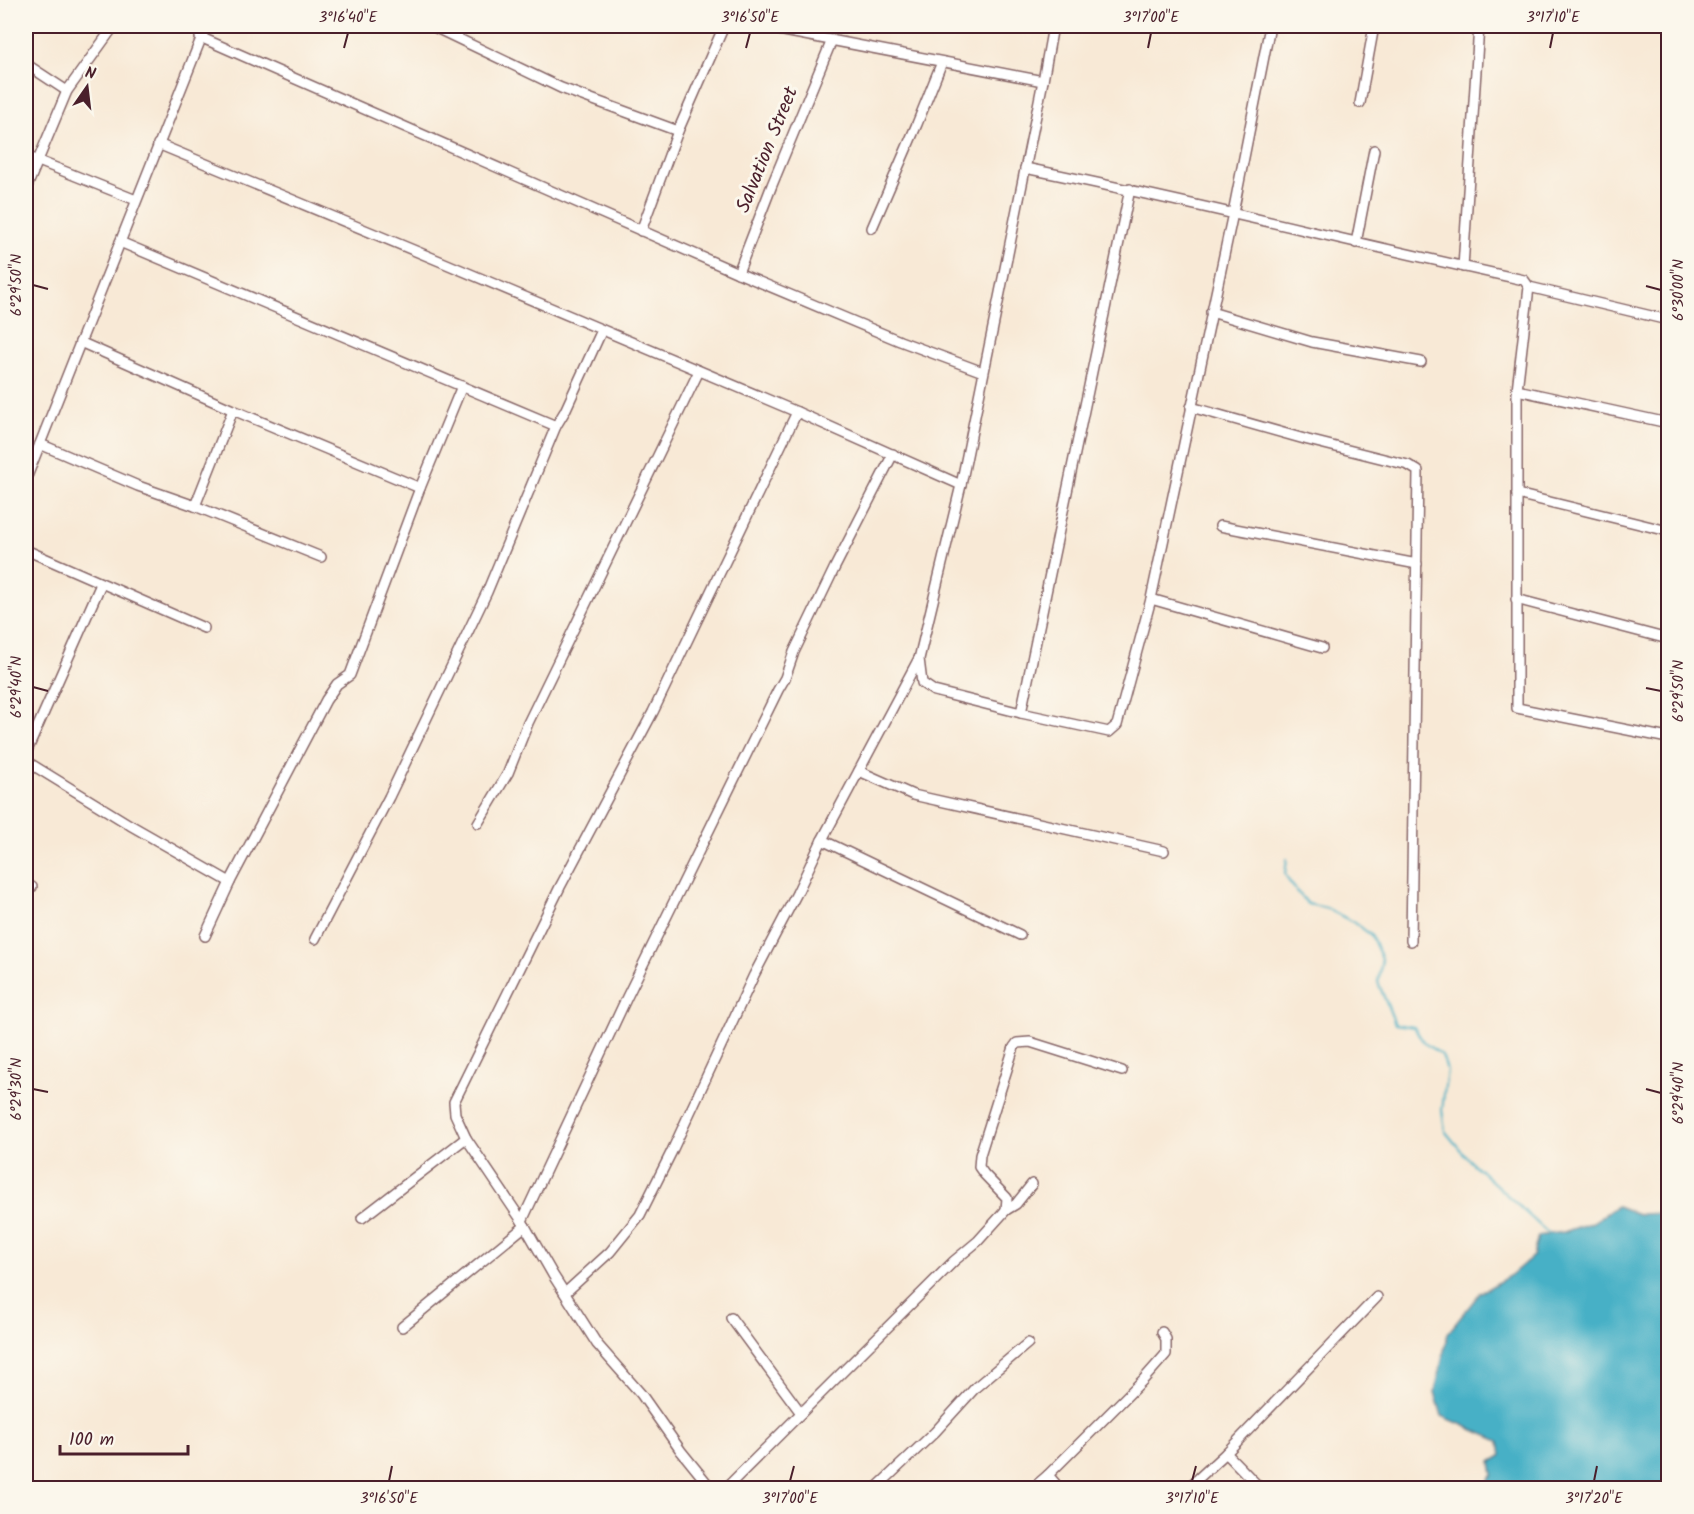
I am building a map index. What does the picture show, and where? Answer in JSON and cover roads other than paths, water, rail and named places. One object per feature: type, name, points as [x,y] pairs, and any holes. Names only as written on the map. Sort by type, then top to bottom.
[{"type":"street","points":[[26,189],[67,91],[114,26]]},
{"type":"street","points":[[26,479],[206,26]]},
{"type":"street","points":[[432,26],[561,88],[678,131]]},
{"type":"street","points":[[641,231],[678,131],[724,26]]},
{"type":"street","points":[[758,26],[1043,81]]},
{"type":"street","points":[[566,1293],[610,1252],[640,1215],[754,975],[822,840],[919,659],[961,485],[1053,26]]},
{"type":"street","points":[[919,659],[922,683],[934,691],[1109,732],[1117,725],[1151,599],[1270,26]]},
{"type":"street","points":[[1360,103],[1374,26]]},
{"type":"street","points":[[1463,267],[1479,26]]},
{"type":"street","points":[[201,37],[738,273],[900,341],[983,372]]},
{"type":"street","name":"Salvation Street","points":[[738,273],[832,40]]},
{"type":"street","points":[[872,228],[942,62]]},
{"type":"street","points":[[26,64],[67,91]]},
{"type":"street","points":[[158,144],[797,412],[961,485]]},
{"type":"street","points":[[1356,243],[1374,150]]},
{"type":"street","points":[[26,156],[136,200]]},
{"type":"street","points":[[1025,168],[1130,189],[1524,280],[1529,287],[1668,320]]},
{"type":"street","points":[[1021,713],[1130,189]]},
{"type":"street","points":[[120,242],[556,426]]},
{"type":"street","points":[[1529,287],[1517,390],[1516,708],[1668,738]]},
{"type":"street","points":[[1211,312],[1312,342],[1420,362]]},
{"type":"street","points":[[315,939],[389,797],[487,592],[556,426],[602,330]]},
{"type":"street","points":[[80,342],[233,410],[420,488]]},
{"type":"street","points":[[478,823],[508,773],[543,692],[699,371]]},
{"type":"street","points":[[205,936],[230,882],[326,700],[337,684],[351,675],[420,488],[462,386]]},
{"type":"street","points":[[1517,390],[1668,423]]},
{"type":"street","points":[[1191,407],[1413,467],[1418,471],[1411,941]]},
{"type":"street","points":[[195,506],[233,410]]},
{"type":"street","points":[[711,1488],[681,1451],[641,1394],[597,1344],[524,1224],[466,1138],[455,1114],[454,1102],[560,887],[653,712],[797,412]]},
{"type":"street","points":[[40,444],[138,486],[321,556]]},
{"type":"street","points":[[402,1327],[524,1224],[627,997],[785,678],[794,652],[817,603],[893,454]]},
{"type":"street","points":[[1516,494],[1668,531]]},
{"type":"street","points":[[1220,526],[1417,564]]},
{"type":"street","points":[[26,550],[204,628]]},
{"type":"street","points":[[26,753],[101,584]]},
{"type":"street","points":[[1151,599],[1322,648]]},
{"type":"street","points":[[1516,599],[1668,639]]},
{"type":"street","points":[[26,761],[130,825],[230,882]]},
{"type":"street","points":[[860,771],[913,795],[1164,851]]},
{"type":"street","points":[[822,840],[1020,935]]},
{"type":"street","points":[[1006,1210],[1007,1198],[979,1167],[980,1155],[1017,1043],[1030,1042],[1122,1071]]},
{"type":"street","points":[[362,1218],[466,1138]]},
{"type":"street","points":[[726,1488],[1006,1210],[1017,1203],[1032,1184]]},
{"type":"street","points":[[1188,1488],[1226,1453],[1377,1297]]},
{"type":"street","points":[[730,1318],[801,1413]]},
{"type":"street","points":[[1033,1488],[1143,1380],[1166,1354],[1166,1339],[1162,1332]]},
{"type":"street","points":[[876,1488],[935,1432],[976,1388],[1028,1343]]},
{"type":"street","points":[[1226,1453],[1260,1488]]},
{"type":"street","points":[[1048,1474],[1059,1488]]},
{"type":"water","points":[[1617,1206],[1638,1214],[1668,1213],[1668,1488],[1483,1488],[1493,1475],[1491,1462],[1501,1456],[1499,1441],[1442,1416],[1435,1392],[1448,1333],[1480,1293],[1511,1275],[1533,1256],[1538,1236],[1564,1232],[1593,1222]]},
{"type":"waterway","points":[[1287,859],[1285,874],[1308,904],[1326,908],[1355,923],[1371,935],[1382,959],[1378,982],[1395,1024],[1414,1027],[1424,1043],[1442,1055],[1447,1070],[1442,1110],[1445,1131],[1468,1159],[1549,1234]]}]
